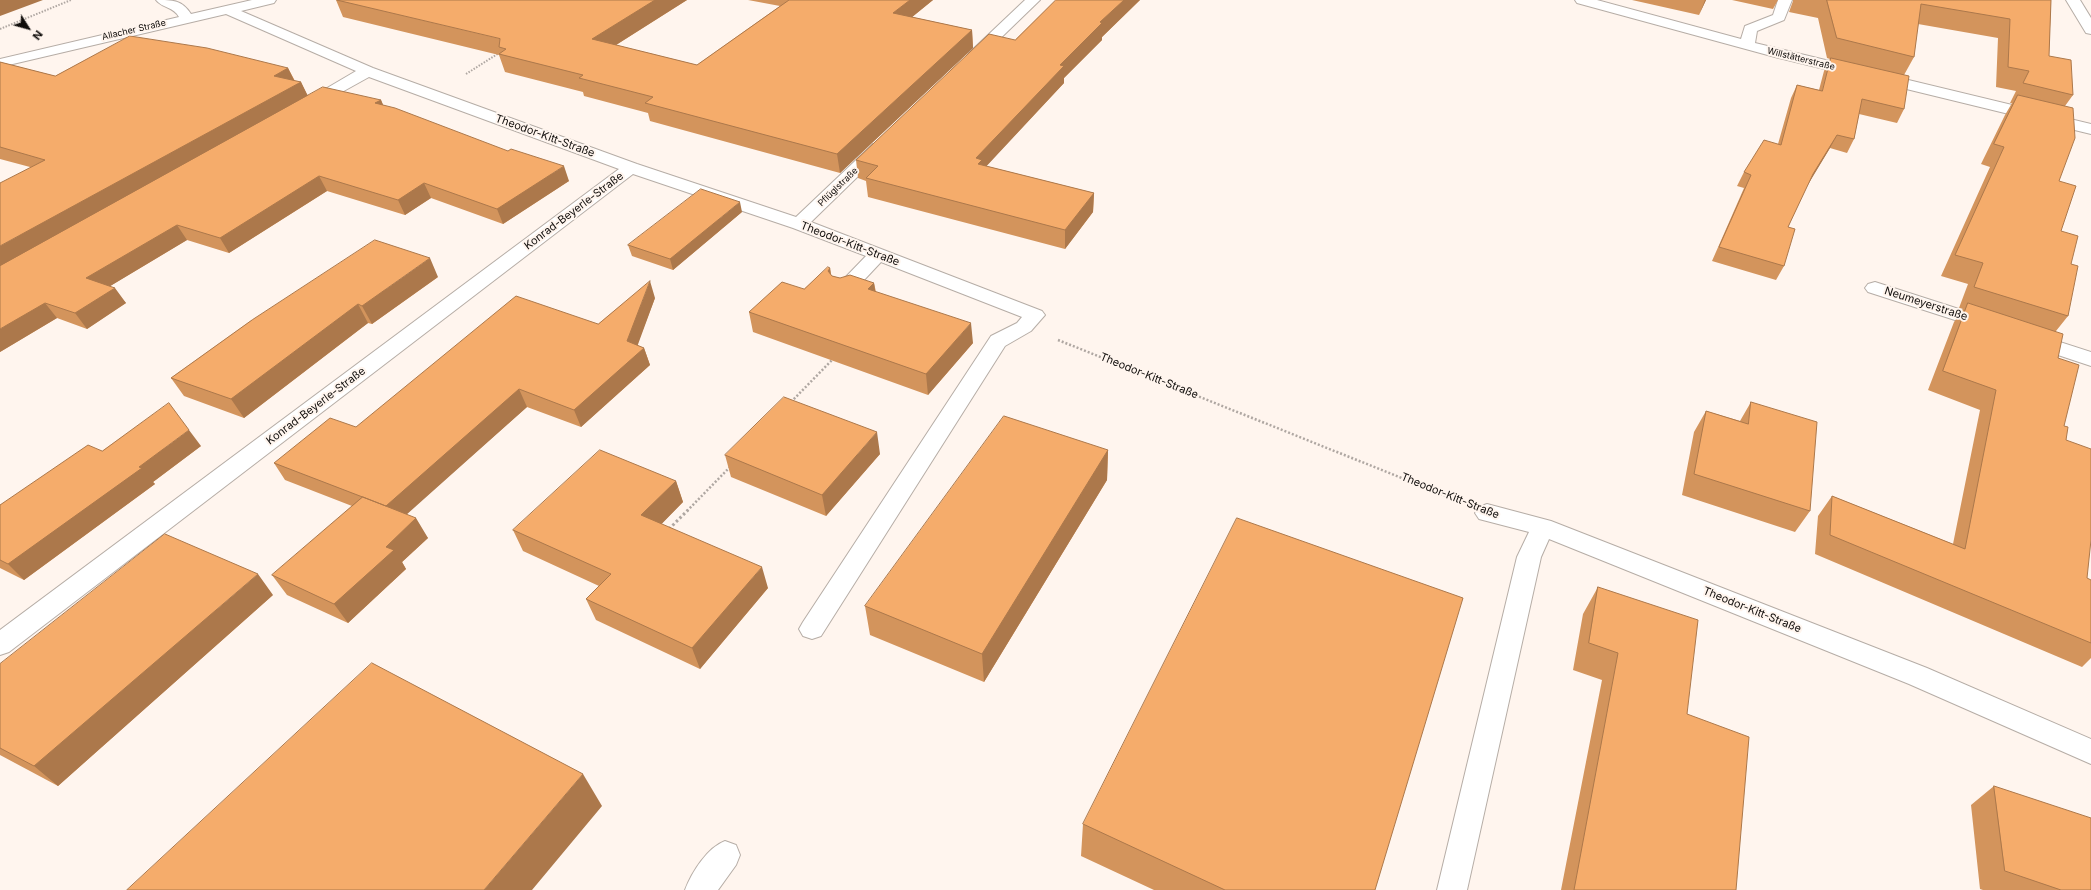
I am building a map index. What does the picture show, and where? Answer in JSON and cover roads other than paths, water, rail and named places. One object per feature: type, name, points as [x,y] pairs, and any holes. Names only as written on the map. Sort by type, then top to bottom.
[{"type":"street","points":[[163,0],[181,8],[187,18]]},
{"type":"street","name":"Allacher Straße","points":[[0,63],[269,0]]},
{"type":"street","points":[[964,66],[1033,0]]},
{"type":"street","name":"Willstätterstraße","points":[[1582,0],[1747,45],[2091,128]]},
{"type":"street","points":[[1747,45],[1750,29],[1779,17],[1785,0]]},
{"type":"street","points":[[2073,0],[2091,30]]},
{"type":"street","name":"Theodor-Kitt-Straße","points":[[226,9],[368,71],[631,168],[799,224],[1035,315],[1024,326],[998,341],[812,629]]},
{"type":"street","points":[[298,110],[368,71]]},
{"type":"street","name":"Pflüglstraße","points":[[799,224],[890,137]]},
{"type":"street","name":"Konrad-Beyerle-Straße","points":[[0,644],[631,168]]},
{"type":"street","points":[[843,291],[877,255]]},
{"type":"street","name":"Neumeyerstraße","points":[[1875,288],[2091,359]]},
{"type":"street","name":"Theodor-Kitt-Straße","points":[[1487,513],[1543,527],[1918,676],[2091,752]]},
{"type":"street","points":[[1452,890],[1529,557],[1543,527]]},
{"type":"street","points":[[700,890],[725,856]]}]
